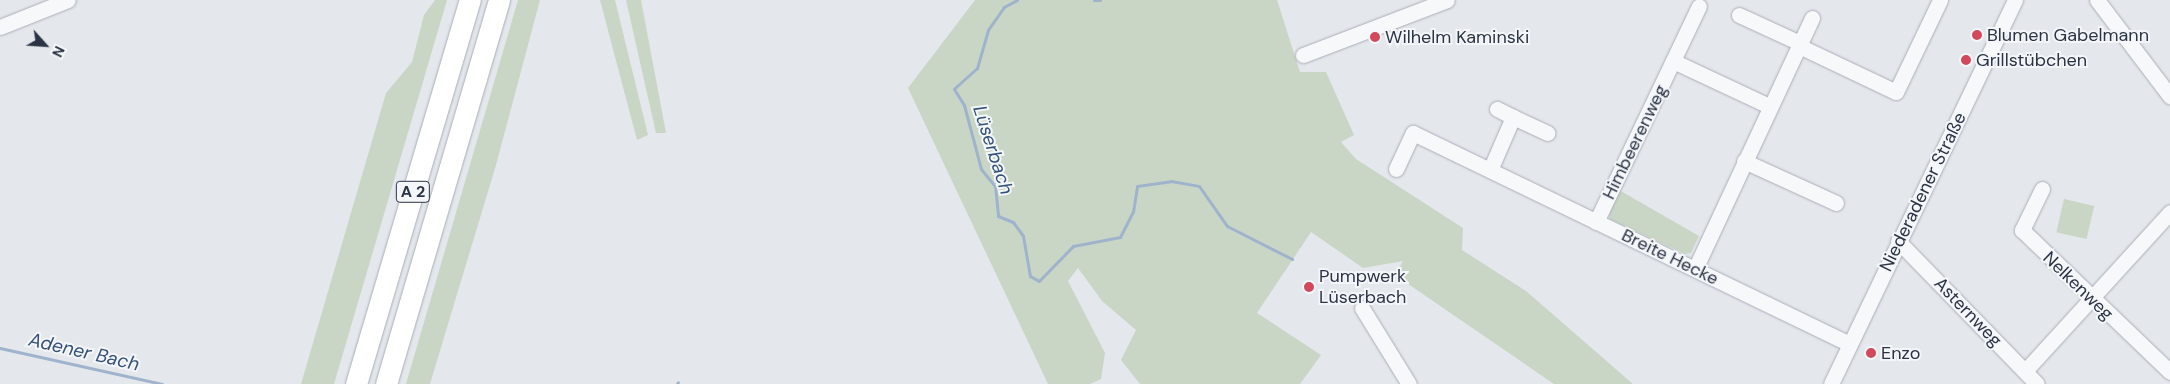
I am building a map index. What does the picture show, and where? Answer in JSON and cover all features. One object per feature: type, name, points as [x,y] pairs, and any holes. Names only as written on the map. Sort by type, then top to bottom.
[{"type":"highway","name":"A 2","points":[[356,384],[470,0]]},
{"type":"highway","name":"A 2","points":[[386,384],[499,0]]},
{"type":"street","points":[[0,27],[68,0]]},
{"type":"street","points":[[1302,55],[1447,0]]},
{"type":"street","points":[[1740,15],[1896,92],[1940,0]]},
{"type":"street","name":"Niederadener Straße","points":[[1831,384],[2015,0]]},
{"type":"street","points":[[2097,0],[2170,96]]},
{"type":"street","name":"Himbeerenweg","points":[[1596,222],[1699,6]]},
{"type":"street","points":[[1695,269],[1769,106],[1812,18]]},
{"type":"street","points":[[1673,61],[1769,106]]},
{"type":"street","points":[[1497,109],[1547,133]]},
{"type":"street","points":[[1490,170],[1513,117]]},
{"type":"street","name":"Breite Hecke","points":[[1396,169],[1413,133],[1850,344]]},
{"type":"street","points":[[1744,161],[1836,203]]},
{"type":"street","name":"Nelkenweg","points":[[2042,189],[2022,230],[2090,300],[2170,372]]},
{"type":"street","points":[[2025,371],[2170,212]]},
{"type":"street","name":"Asternweg","points":[[1898,241],[2037,384]]},
{"type":"street","points":[[1362,308],[1409,384]]},
{"type":"green space","points":[[435,0],[447,0],[334,384],[301,384],[386,93],[412,62],[424,15]]},
{"type":"green space","points":[[518,0],[540,0],[496,165],[430,384],[406,384]]},
{"type":"green space","points":[[600,0],[615,0],[648,135],[637,140]]},
{"type":"green space","points":[[626,0],[641,0],[666,133],[656,133]]},
{"type":"green space","points":[[975,0],[1277,0],[1300,72],[1326,72],[1354,135],[1341,142],[1356,159],[1463,228],[1462,250],[1526,291],[1633,384],[1554,384],[1395,275],[1403,261],[1363,268],[1311,232],[1257,313],[1321,355],[1300,384],[1140,384],[1121,360],[1136,330],[1102,301],[1078,268],[1068,281],[1105,353],[1101,379],[1090,384],[1048,384],[908,88]]},
{"type":"green space","points":[[1619,190],[1699,236],[1691,253],[1685,254],[1610,219],[1609,211]]},
{"type":"green space","points":[[2064,199],[2094,206],[2087,239],[2056,232]]},
{"type":"waterway","name":"Lüserbach","points":[[1017,0],[1004,7],[988,30],[977,68],[954,89],[964,105],[981,169],[995,186],[998,216],[1013,222],[1023,236],[1030,276],[1039,281],[1073,246],[1120,237],[1133,212],[1137,186],[1171,181],[1199,186],[1227,226],[1292,259]]},
{"type":"waterway","name":"Lüserbach","points":[[1094,0],[1100,0]]},
{"type":"waterway","name":"Adener Bach","points":[[0,348],[162,384]]},
{"type":"place","name":"Blumen Gabelmann","points":[[1977,35]]},
{"type":"place","name":"Wilhelm Kaminski","points":[[1375,37]]},
{"type":"place","name":"Grillstübchen","points":[[1966,60]]},
{"type":"place","name":"Pumpwerk Lüserbach","points":[[1309,287]]},
{"type":"place","name":"Enzo","points":[[1871,353]]}]
